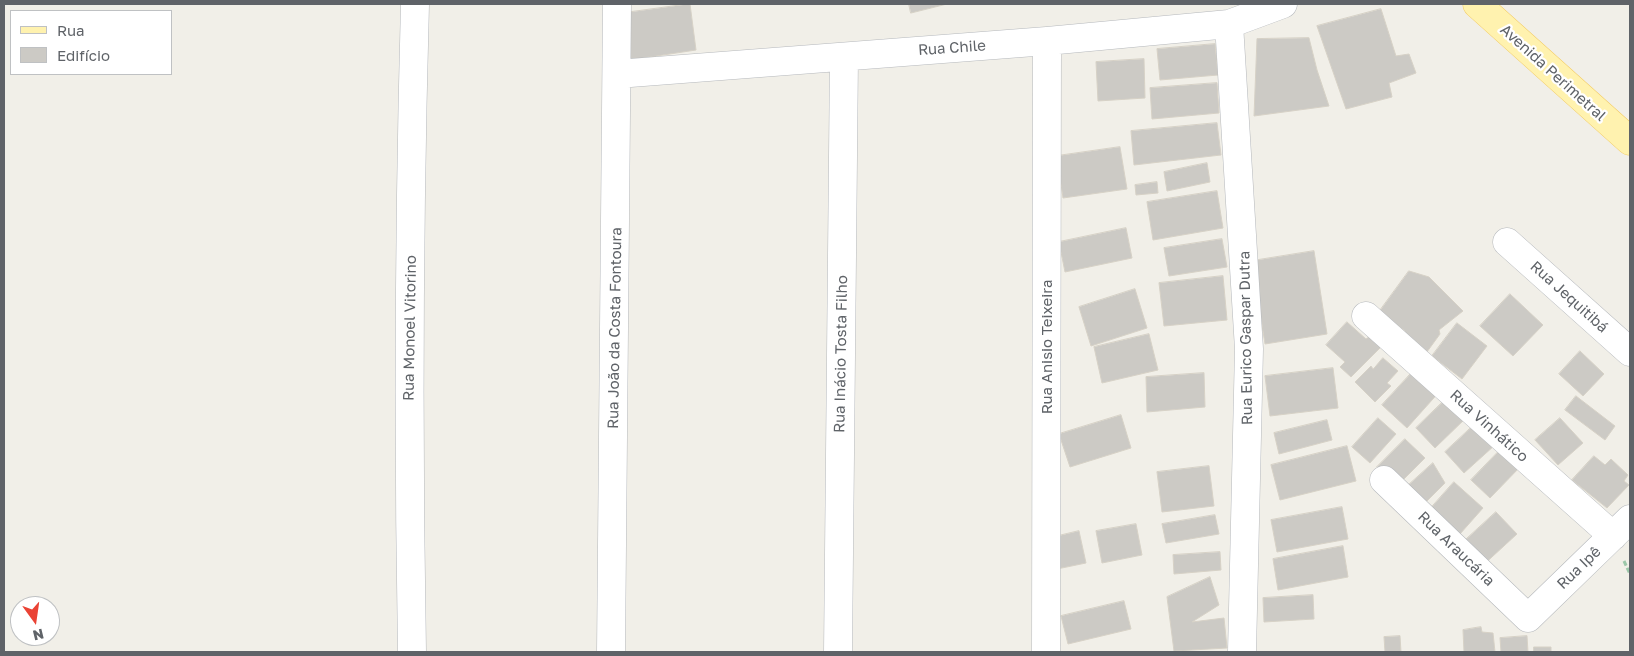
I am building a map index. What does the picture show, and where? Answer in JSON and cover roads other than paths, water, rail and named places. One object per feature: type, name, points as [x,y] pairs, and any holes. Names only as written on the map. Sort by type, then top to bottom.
[{"type":"main road","name":"Avenida Perimetral","points":[[1477,4],[1630,141]]},
{"type":"street","name":"Rua Monoel Vitorino","points":[[412,652],[408,446],[415,4]]},
{"type":"street","name":"Rua João da Costa Fontoura","points":[[611,652],[617,4]]},
{"type":"street","name":"Rua Chile","points":[[617,74],[1047,41],[1229,24],[1283,4]]},
{"type":"street","name":"Rua Eurico Gaspar Dutra","points":[[1229,24],[1249,349],[1242,652]]},
{"type":"street","name":"Rua Anisio Teixeira","points":[[1046,652],[1047,41]]},
{"type":"street","name":"Rua Inácio Tosta Filho","points":[[838,652],[844,57]]},
{"type":"street","name":"Rua Jequitibá","points":[[1507,242],[1630,352]]},
{"type":"street","name":"Rua Vinhático","points":[[1366,316],[1622,528]]},
{"type":"street","name":"Rua Araucária","points":[[1384,480],[1528,618]]},
{"type":"street","name":"Rua Ipê","points":[[1528,618],[1622,528]]}]
